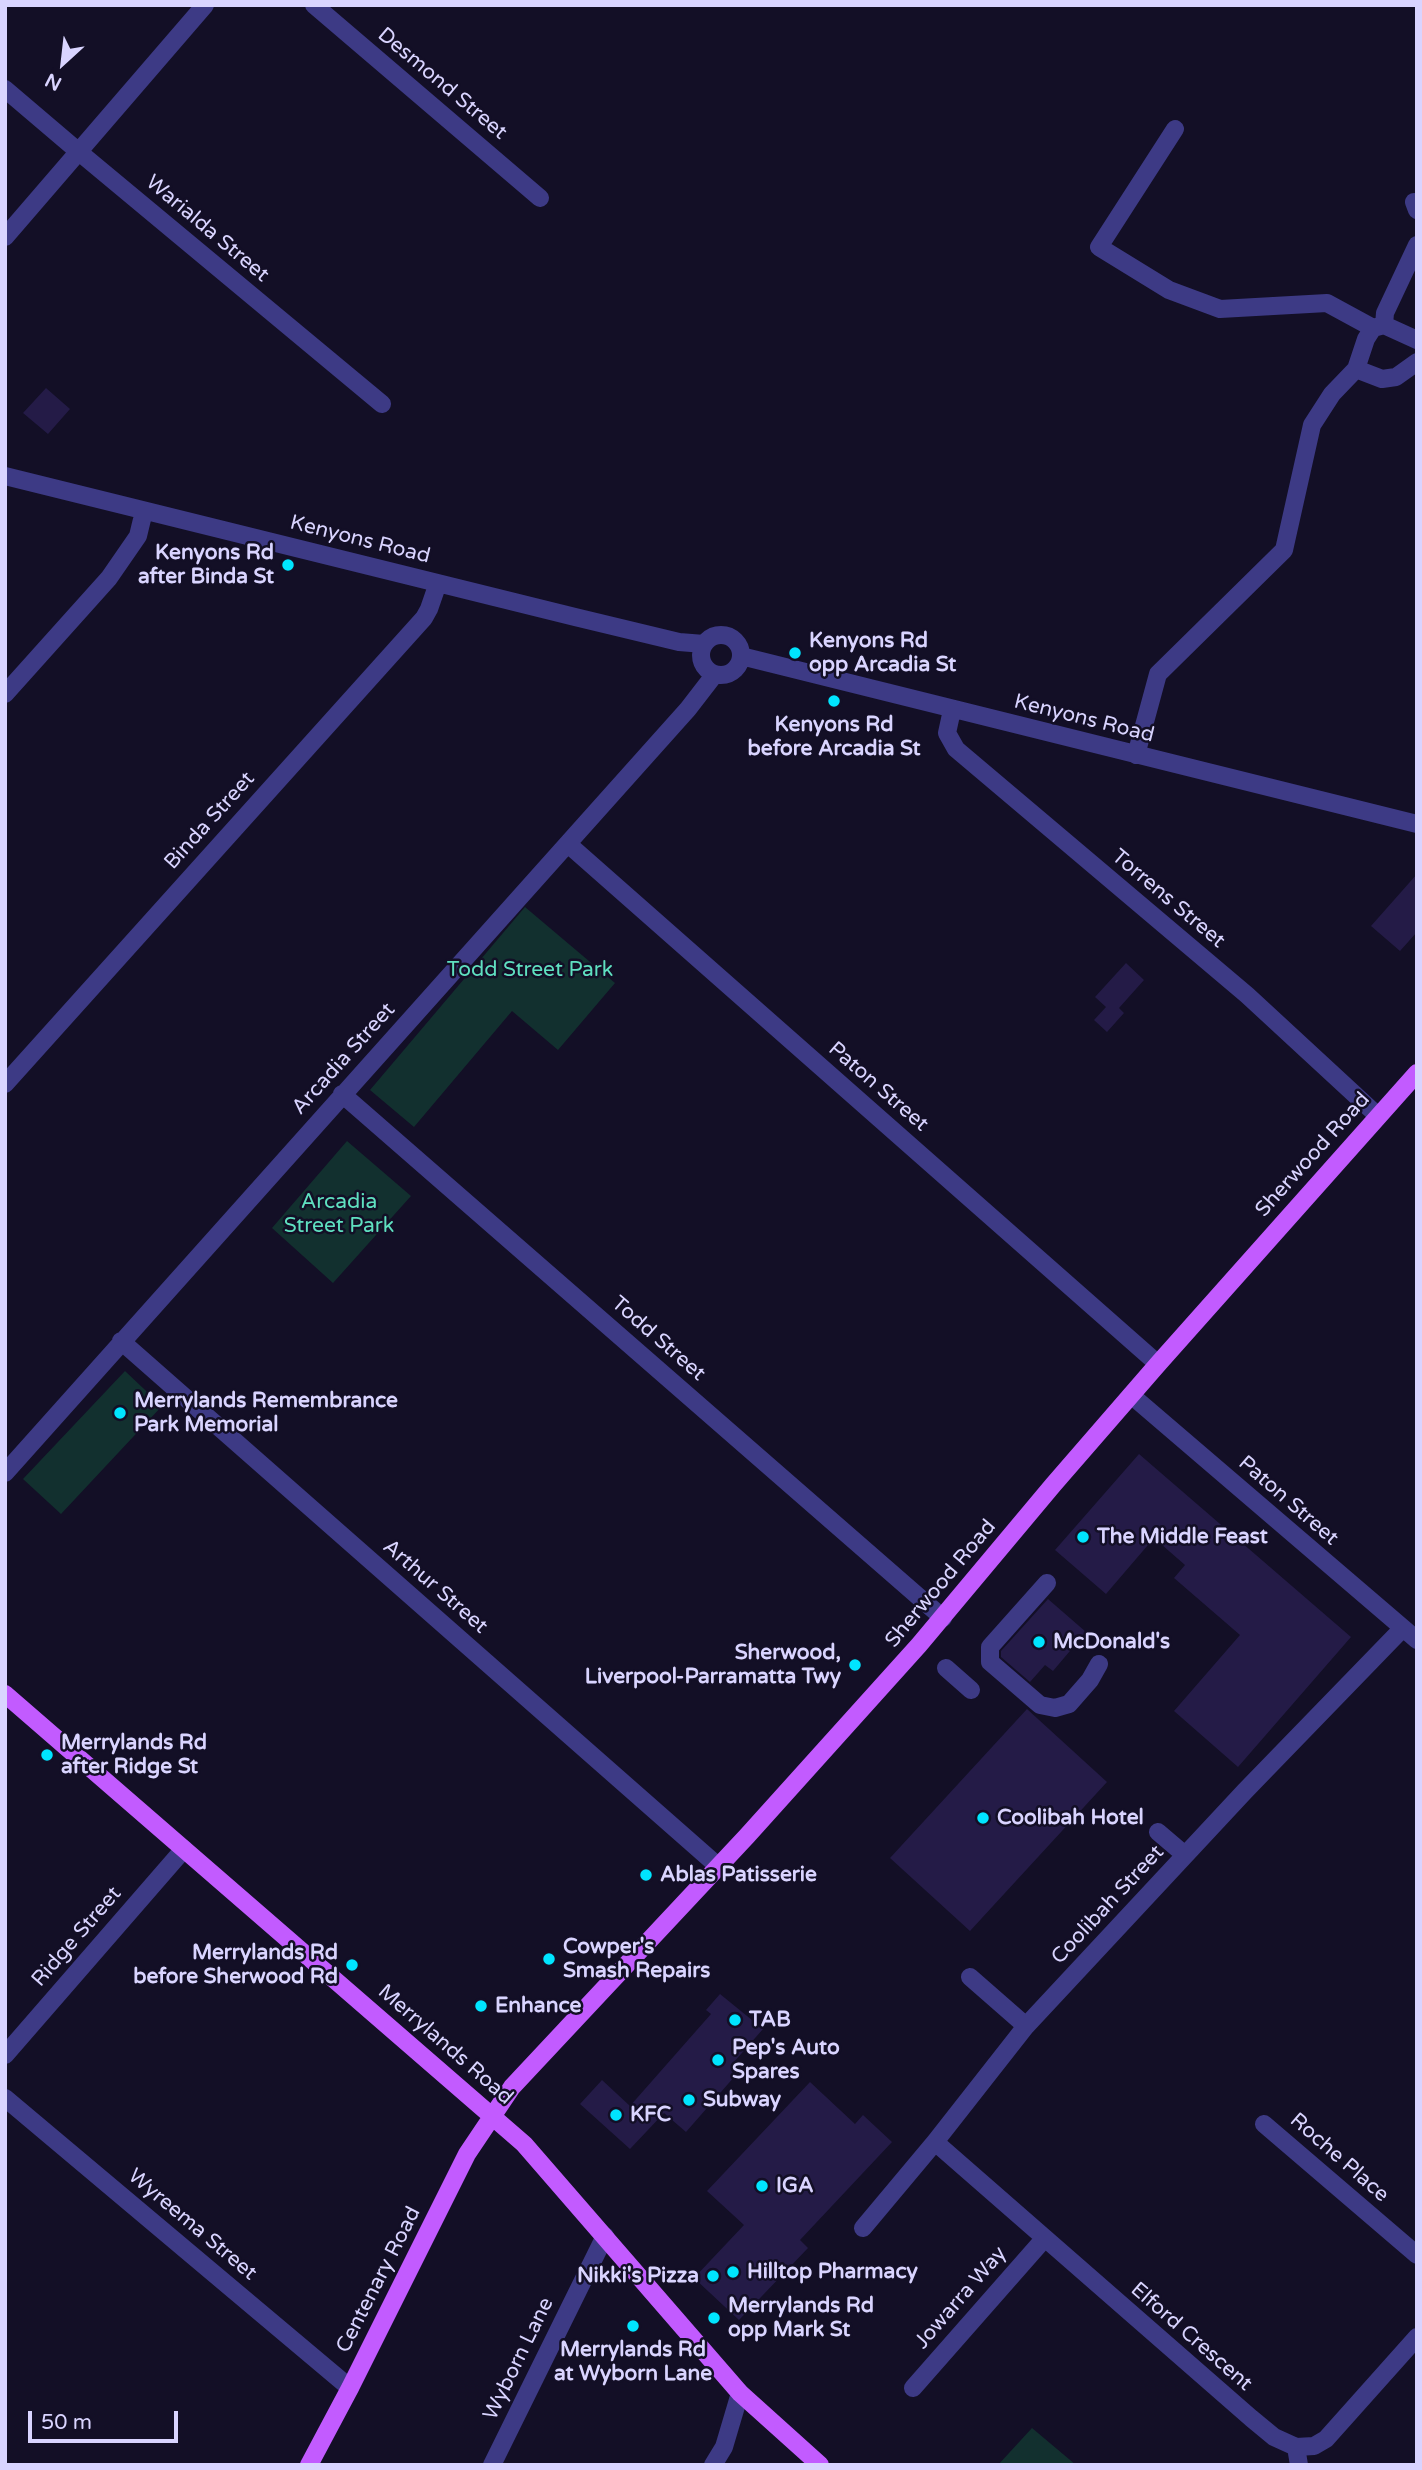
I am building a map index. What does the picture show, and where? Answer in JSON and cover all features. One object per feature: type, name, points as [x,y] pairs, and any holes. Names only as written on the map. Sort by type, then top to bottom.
[{"type":"main road","name":"Sherwood Road","points":[[492,2116],[512,2087],[719,1867],[943,1618],[1130,1395],[1417,1073]]},
{"type":"main road","name":"Merrylands Road","points":[[5,1694],[524,2144],[740,2393],[820,2465]]},
{"type":"main road","name":"Centenary Road","points":[[309,2465],[467,2154],[492,2116]]},
{"type":"street","points":[[5,237],[205,5]]},
{"type":"street","name":"Desmond Street","points":[[314,5],[540,198]]},
{"type":"street","name":"Warialda Street","points":[[5,89],[382,404]]},
{"type":"street","points":[[1175,129],[1099,247],[1169,289],[1220,309],[1327,303],[1417,340]]},
{"type":"street","points":[[1136,755],[1158,674],[1284,550],[1312,425],[1332,394],[1356,369],[1366,339],[1378,326],[1417,245]]},
{"type":"street","points":[[1356,369],[1382,379],[1396,377],[1417,362]]},
{"type":"street","name":"Kenyons Road","points":[[5,476],[679,642],[704,644]]},
{"type":"street","points":[[5,694],[109,578],[138,536],[144,511]]},
{"type":"street","name":"Binda Street","points":[[5,1083],[424,618],[438,583]]},
{"type":"street","points":[[714,636],[727,636],[737,644],[741,656],[739,663],[732,671],[715,674],[702,662],[701,651],[704,644],[714,636]]},
{"type":"street","name":"Kenyons Road","points":[[741,656],[1417,824]]},
{"type":"street","name":"Arcadia Street","points":[[5,1473],[688,709],[715,674]]},
{"type":"street","name":"Torrens Street","points":[[952,710],[947,733],[956,749],[1247,995],[1378,1116]]},
{"type":"street","name":"Paton Street","points":[[568,844],[1158,1364]]},
{"type":"street","name":"Todd Street","points":[[342,1094],[943,1618]]},
{"type":"street","name":"Arthur Street","points":[[121,1341],[719,1867]]},
{"type":"street","name":"Paton Street","points":[[1130,1395],[1410,1634]]},
{"type":"street","points":[[1046,1583],[990,1647],[990,1662],[1040,1705],[1055,1708],[1069,1704],[1090,1680],[1099,1664]]},
{"type":"street","name":"Coolibah Street","points":[[863,2228],[1026,2026],[1185,1855],[1410,1634]]},
{"type":"street","points":[[946,1668],[971,1690]]},
{"type":"street","points":[[1158,1832],[1185,1855]]},
{"type":"street","name":"Ridge Street","points":[[5,2055],[184,1849]]},
{"type":"street","points":[[971,1977],[1026,2026]]},
{"type":"street","name":"Wyreema Street","points":[[5,2098],[350,2388]]},
{"type":"street","name":"Roche Place","points":[[1264,2124],[1417,2255]]},
{"type":"street","name":"Elford Crescent","points":[[934,2142],[1298,2456],[1326,2439],[1417,2337]]},
{"type":"street","name":"Wyborn Lane","points":[[492,2465],[605,2236]]},
{"type":"street","name":"Jowarra Way","points":[[913,2388],[1044,2239]]},
{"type":"street","points":[[713,2465],[723,2447],[740,2393]]},
{"type":"green space","name":"Todd Street Park","points":[[525,907],[615,983],[558,1050],[512,1011],[414,1127],[370,1090]]},
{"type":"green space","name":"Arcadia Street Park","points":[[347,1141],[411,1196],[333,1283],[272,1228]]},
{"type":"green space","points":[[125,1371],[162,1406],[61,1514],[23,1479]]},
{"type":"green space","points":[[1032,2428],[1076,2465],[998,2465]]},
{"type":"building","points":[[46,388],[70,409],[48,434],[23,413]]},
{"type":"building","points":[[1417,874],[1417,932],[1400,951],[1371,926]]},
{"type":"building","points":[[1126,963],[1144,980],[1119,1008],[1124,1013],[1107,1032],[1094,1020],[1106,1007],[1095,997]]},
{"type":"building","points":[[1139,1454],[1351,1637],[1238,1767],[1174,1711],[1240,1635],[1174,1578],[1185,1565],[1154,1538],[1106,1594],[1055,1550]]},
{"type":"building","name":"McDonald's","points":[[1048,1599],[1086,1632],[1053,1671],[1045,1665],[1030,1682],[1001,1657],[1001,1651]]},
{"type":"building","points":[[1027,1709],[1107,1782],[970,1931],[890,1858]]},
{"type":"building","points":[[720,1994],[763,2029],[734,2062],[742,2068],[686,2132],[664,2113],[630,2149],[580,2104],[602,2080],[630,2106],[711,2014],[706,2010]]},
{"type":"building","points":[[810,2082],[855,2124],[863,2115],[892,2142],[800,2240],[808,2248],[739,2320],[694,2278],[744,2225],[707,2191]]},
{"type":"place","name":"Kenyons Rd after Binda St","points":[[288,565]]},
{"type":"place","name":"Kenyons Rd opp Arcadia St","points":[[795,653]]},
{"type":"place","name":"Kenyons Rd before Arcadia St","points":[[834,701]]},
{"type":"place","name":"Merrylands Remembrance Park Memorial","points":[[120,1413]]},
{"type":"place","name":"The Middle Feast","points":[[1083,1537]]},
{"type":"place","name":"McDonald's","points":[[1039,1642]]},
{"type":"place","name":"Sherwood, Liverpool-Parramatta Twy","points":[[855,1665]]},
{"type":"place","name":"Merrylands Rd after Ridge St","points":[[47,1755]]},
{"type":"place","name":"Coolibah Hotel","points":[[983,1818]]},
{"type":"place","name":"Ablas Patisserie","points":[[646,1875]]},
{"type":"place","name":"Cowper's Smash Repairs","points":[[549,1959]]},
{"type":"place","name":"Merrylands Rd before Sherwood Rd","points":[[352,1965]]},
{"type":"place","name":"Enhance","points":[[481,2006]]},
{"type":"place","name":"TAB","points":[[735,2020]]},
{"type":"place","name":"Pep's Auto Spares","points":[[718,2060]]},
{"type":"place","name":"Subway","points":[[689,2100]]},
{"type":"place","name":"KFC","points":[[616,2115]]},
{"type":"place","name":"IGA","points":[[762,2186]]},
{"type":"place","name":"Hilltop Pharmacy","points":[[733,2272]]},
{"type":"place","name":"Nikki's Pizza","points":[[713,2276]]},
{"type":"place","name":"Merrylands Rd opp Mark St","points":[[714,2318]]},
{"type":"place","name":"Merrylands Rd at Wyborn Lane","points":[[633,2326]]}]
